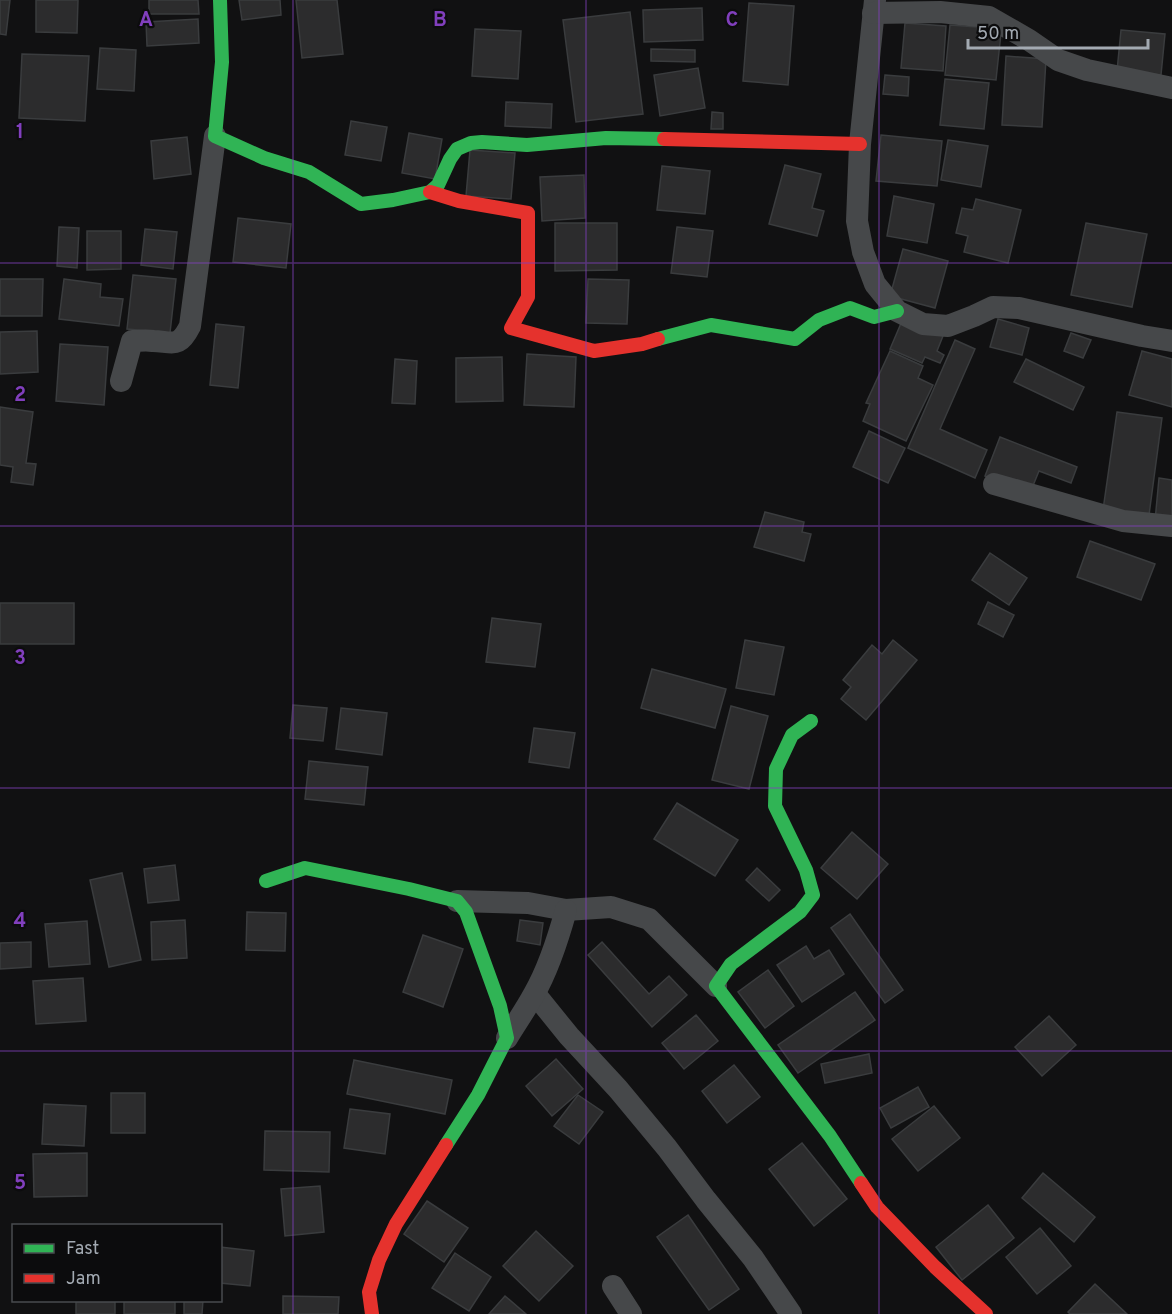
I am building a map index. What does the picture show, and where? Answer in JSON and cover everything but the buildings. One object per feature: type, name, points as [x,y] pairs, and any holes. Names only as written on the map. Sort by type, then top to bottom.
[{"type":"street","points":[[121,381],[132,341],[172,344],[184,337],[190,326],[215,136],[222,62],[220,0]]},
{"type":"street","points":[[1172,88],[1087,70],[1058,60],[989,17],[874,7],[860,144],[857,221],[863,252],[875,284],[897,311],[923,324],[948,326],[993,307],[1019,308],[1172,341]]},
{"type":"street","points":[[215,136],[264,158],[309,172],[361,204],[430,192],[438,185],[457,149],[471,143],[527,145],[606,138],[860,144]]},
{"type":"street","points":[[430,192],[459,201],[528,213],[528,297],[511,328],[594,351],[642,344],[711,325],[795,339],[819,320],[850,308],[874,317],[897,311]]},
{"type":"street","points":[[994,484],[1123,520],[1172,526]]},
{"type":"street","points":[[716,986],[731,964],[800,912],[813,895],[806,870],[775,806],[776,769],[792,735],[812,721]]},
{"type":"street","points":[[266,881],[304,868],[457,901],[528,903],[566,910],[611,907],[649,919],[716,986],[830,1136],[877,1207],[935,1267],[986,1314]]},
{"type":"street","points":[[457,901],[466,912],[500,1006],[507,1038]]},
{"type":"street","points":[[372,1314],[369,1292],[387,1242],[477,1095],[507,1038],[535,994],[557,942],[566,910]]},
{"type":"street","points":[[535,994],[667,1148],[753,1258],[791,1314]]},
{"type":"street","points":[[613,1286],[631,1314]]},
{"type":"traffic: fast","points":[[220,0],[222,62],[215,136],[264,158],[309,172],[361,204],[430,192],[438,185],[457,149],[471,143],[527,145],[606,138],[664,139]]},
{"type":"traffic: fast","points":[[658,339],[711,325],[795,339],[819,320],[850,308],[874,317],[897,311]]},
{"type":"traffic: fast","points":[[811,721],[792,735],[776,769],[775,806],[806,870],[813,895],[800,912],[731,964],[716,986],[830,1136],[861,1183]]},
{"type":"traffic: fast","points":[[266,881],[305,868],[457,901],[466,912],[500,1006],[507,1038],[478,1095],[446,1145]]},
{"type":"traffic: jam","points":[[664,139],[860,144]]},
{"type":"traffic: jam","points":[[430,192],[459,201],[528,213],[528,297],[511,328],[594,351],[642,344],[658,339]]},
{"type":"traffic: jam","points":[[372,1314],[369,1292],[379,1260],[396,1224],[446,1145]]},
{"type":"traffic: jam","points":[[861,1183],[877,1207],[935,1267],[986,1314]]}]
